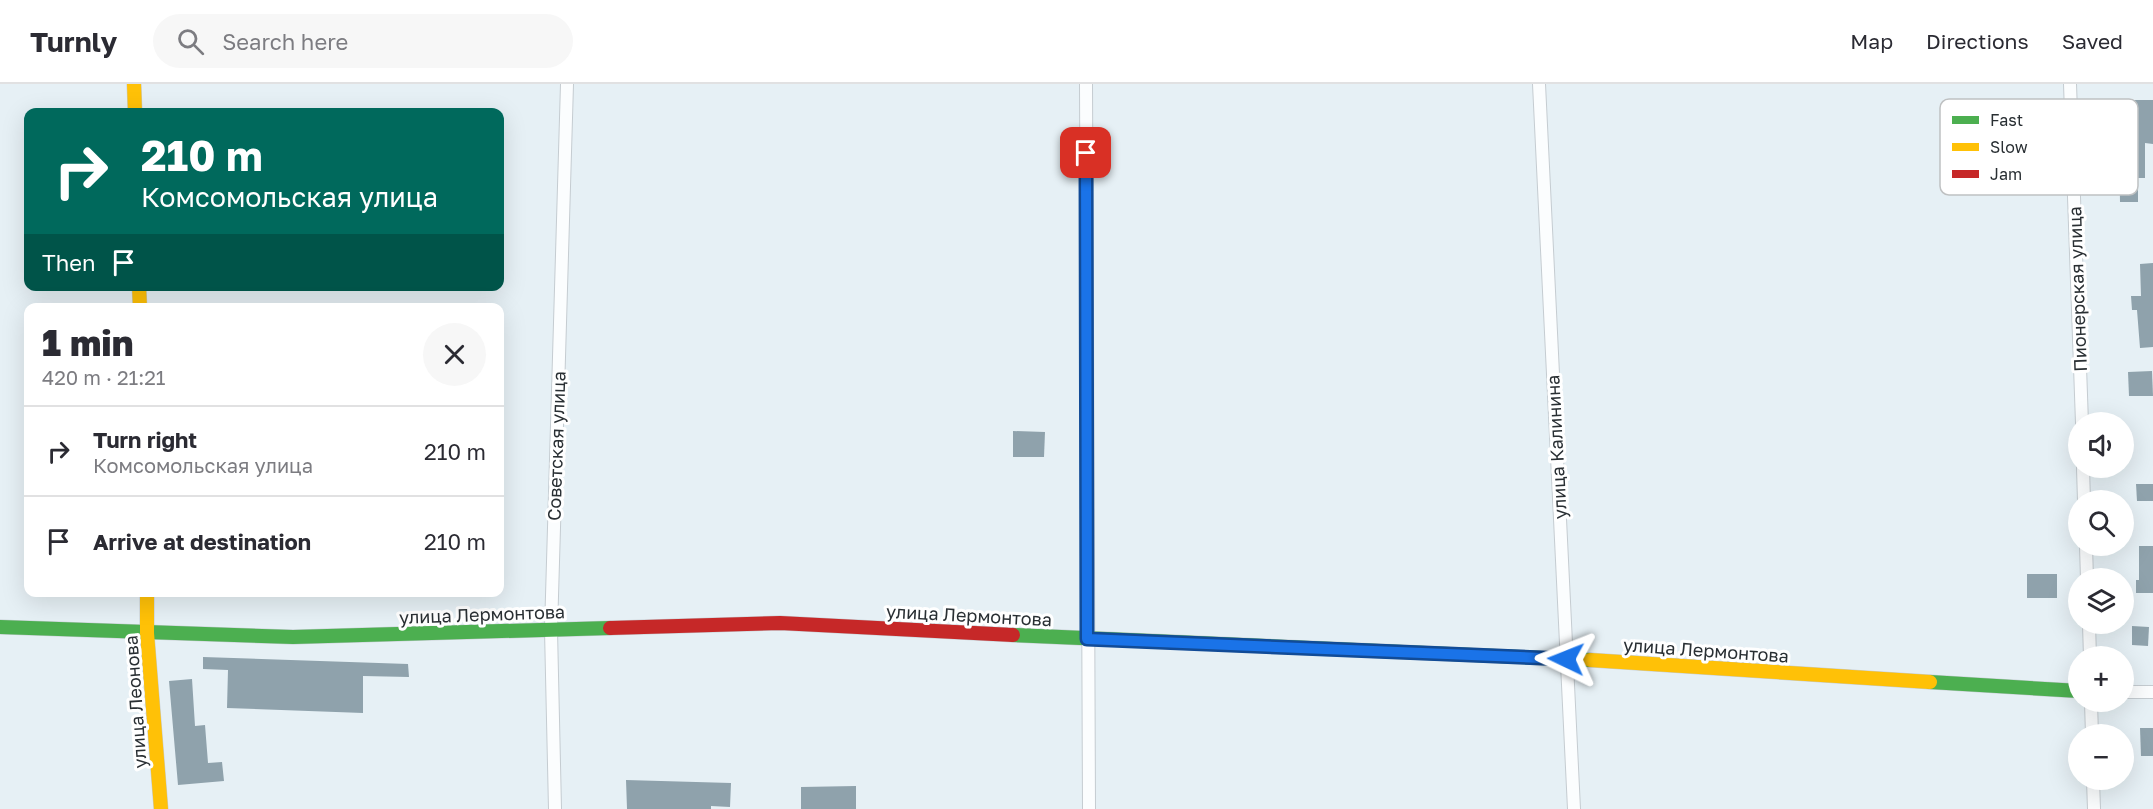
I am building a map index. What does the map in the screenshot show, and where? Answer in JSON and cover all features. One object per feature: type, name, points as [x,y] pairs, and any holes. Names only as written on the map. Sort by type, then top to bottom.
[{"type":"street","points":[[134,84],[135,108]]},
{"type":"street","name":"Советская улица","points":[[555,809],[551,630],[567,84]]},
{"type":"street","points":[[1086,84],[1089,809]]},
{"type":"street","name":"улица Калинина","points":[[1539,84],[1575,809]]},
{"type":"street","name":"Пионерская улица","points":[[2070,84],[2071,99]]},
{"type":"street","name":"Пионерская улица","points":[[2074,195],[2082,412]]},
{"type":"street","name":"улица Леонова","points":[[147,597],[147,633],[160,809]]},
{"type":"street","name":"улица Лермонтова","points":[[0,627],[293,637],[780,623],[1087,639],[1566,659],[2068,690]]},
{"type":"street","points":[[2134,692],[2153,692]]},
{"type":"street","points":[[2093,790],[2094,809]]},
{"type":"building","points":[[2138,100],[2153,100],[2153,144],[2145,143],[2145,178],[2138,178]]},
{"type":"building","points":[[2120,195],[2138,195],[2138,202],[2120,202]]},
{"type":"building","points":[[2153,263],[2153,347],[2140,348],[2137,310],[2132,310],[2131,296],[2141,296],[2140,264]]},
{"type":"building","points":[[2152,371],[2153,396],[2129,396],[2128,372]]},
{"type":"building","points":[[1013,431],[1045,432],[1044,457],[1013,457]]},
{"type":"building","points":[[2136,484],[2153,484],[2153,501],[2137,501]]},
{"type":"building","points":[[2139,546],[2153,546],[2153,593],[2136,593],[2136,580],[2139,580]]},
{"type":"building","points":[[2027,574],[2057,574],[2057,598],[2027,598]]},
{"type":"building","points":[[2134,626],[2149,627],[2148,646],[2132,645]]},
{"type":"building","points":[[203,657],[408,664],[409,677],[363,676],[363,713],[227,708],[228,670],[203,669]]},
{"type":"building","points":[[192,679],[195,726],[205,725],[208,763],[222,762],[224,781],[178,785],[169,681]]},
{"type":"building","points":[[2140,728],[2153,728],[2153,756],[2141,756]]},
{"type":"building","points":[[626,780],[731,783],[730,807],[627,809]]},
{"type":"building","points":[[856,786],[856,809],[801,809],[801,787]]},
{"type":"traffic: fast","points":[[0,627],[293,637],[610,628]]},
{"type":"traffic: fast","points":[[1013,635],[1590,660]]},
{"type":"traffic: fast","points":[[1930,682],[2068,690]]},
{"type":"traffic: slow","points":[[134,84],[135,108]]},
{"type":"traffic: slow","points":[[139,291],[140,303]]},
{"type":"traffic: slow","points":[[147,597],[147,633],[161,809]]},
{"type":"traffic: slow","points":[[1590,660],[1930,682]]},
{"type":"traffic: jam","points":[[610,628],[780,623],[1013,635]]},
{"type":"route","points":[[1086,153],[1087,639],[1566,659]]}]
